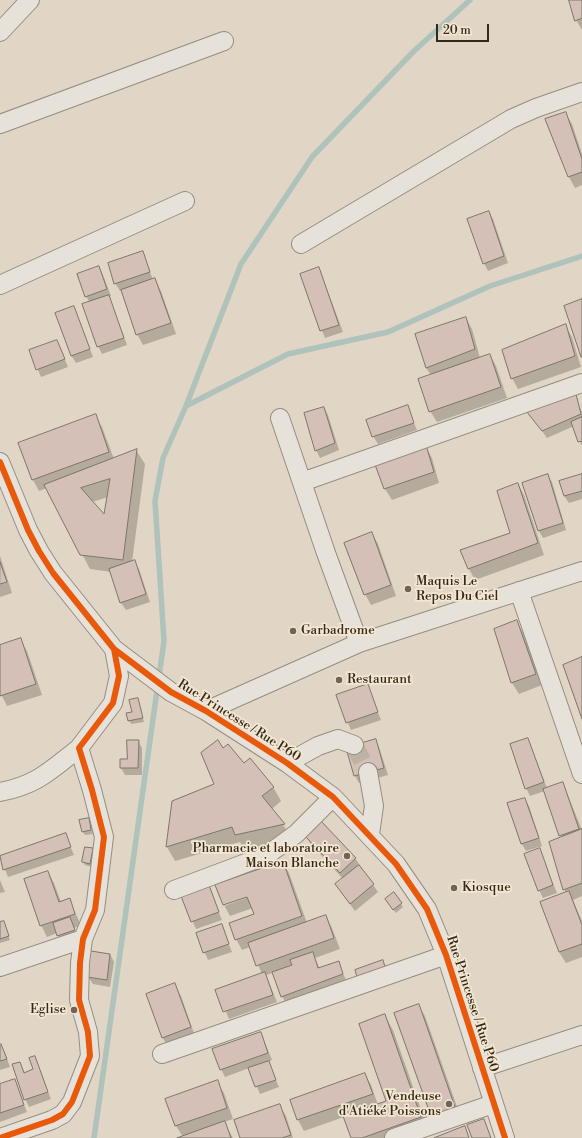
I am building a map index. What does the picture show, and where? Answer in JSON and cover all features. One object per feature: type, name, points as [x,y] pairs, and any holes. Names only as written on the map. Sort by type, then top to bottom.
[{"type":"street","points":[[0,32],[30,0]]},
{"type":"street","points":[[0,124],[224,41]]},
{"type":"street","points":[[301,244],[511,119],[536,108],[582,92]]},
{"type":"street","points":[[0,285],[185,201]]},
{"type":"street","points":[[302,482],[582,383]]},
{"type":"street","points":[[280,418],[359,643]]},
{"type":"street","name":"Rue Princesse / Rue P60","points":[[0,462],[28,530],[42,556],[80,609],[114,649],[171,692],[206,711],[288,763],[333,797],[370,834],[396,864],[427,910],[446,955],[505,1138]]},
{"type":"street","points":[[206,711],[359,643],[582,571]]},
{"type":"street","points":[[519,591],[582,774]]},
{"type":"street","points":[[0,792],[16,789],[40,779],[79,748],[113,703],[119,676],[114,649]]},
{"type":"street","points":[[288,763],[318,746],[338,739],[354,745]]},
{"type":"street","points":[[0,1138],[52,1120],[63,1114],[72,1102],[90,1056],[90,1042],[81,1009],[79,990],[80,963],[84,939],[95,910],[104,837],[79,748]]},
{"type":"street","points":[[368,772],[374,806],[370,834]]},
{"type":"street","points":[[174,890],[267,855],[296,834],[333,797]]},
{"type":"street","points":[[0,967],[84,939]]},
{"type":"street","points":[[162,1054],[446,955]]},
{"type":"street","points":[[482,1068],[582,1035]]},
{"type":"street","points":[[394,1138],[494,1104]]},
{"type":"building","points":[[569,0],[582,0],[582,18],[575,21]]},
{"type":"building","points":[[566,112],[582,159],[582,172],[568,177],[545,119]]},
{"type":"building","points":[[489,211],[504,256],[483,264],[467,219]]},
{"type":"building","points":[[143,251],[150,272],[114,284],[108,263]]},
{"type":"building","points":[[99,266],[107,289],[85,297],[77,274]]},
{"type":"building","points":[[319,267],[339,325],[320,331],[300,274]]},
{"type":"building","points":[[155,278],[171,323],[136,335],[121,290]]},
{"type":"building","points":[[109,295],[124,338],[97,347],[82,304]]},
{"type":"building","points":[[582,299],[582,357],[581,357],[564,306]]},
{"type":"building","points":[[74,306],[90,349],[71,356],[55,313]]},
{"type":"building","points":[[466,317],[475,349],[426,368],[415,334]]},
{"type":"building","points":[[566,324],[575,356],[511,379],[502,350]]},
{"type":"building","points":[[57,340],[65,359],[36,370],[29,350]]},
{"type":"building","points":[[490,354],[501,387],[429,412],[418,379]]},
{"type":"building","points":[[576,394],[581,414],[542,431],[526,411]]},
{"type":"building","points":[[408,405],[414,423],[372,437],[366,420]]},
{"type":"building","points":[[324,407],[335,443],[315,451],[304,413]]},
{"type":"building","points":[[96,414],[109,452],[32,480],[18,443]]},
{"type":"building","points":[[582,417],[582,441],[578,442],[571,422]]},
{"type":"building","points":[[426,445],[434,472],[384,489],[374,462]]},
{"type":"building","points":[[137,449],[123,560],[80,555],[44,485]],"holes":[[[110,479],[104,514],[81,488]]]},
{"type":"building","points":[[548,474],[563,523],[538,531],[522,483]]},
{"type":"building","points":[[582,474],[582,491],[564,496],[559,481]]},
{"type":"building","points":[[518,483],[538,543],[468,569],[460,550],[510,533],[497,491]]},
{"type":"building","points":[[372,532],[391,585],[364,595],[344,543]]},
{"type":"building","points":[[135,560],[146,594],[120,603],[109,569]]},
{"type":"building","points":[[0,562],[7,582],[0,584]]},
{"type":"building","points":[[517,620],[536,674],[511,683],[494,629]]},
{"type":"building","points":[[21,638],[36,684],[0,696],[0,645]]},
{"type":"building","points":[[582,657],[582,719],[563,665]]},
{"type":"building","points":[[368,684],[378,712],[346,723],[336,695]]},
{"type":"building","points":[[138,698],[143,718],[128,721],[126,713],[132,712],[129,700]]},
{"type":"building","points":[[528,738],[544,782],[525,789],[510,744]]},
{"type":"building","points":[[376,739],[384,768],[354,776],[346,748]]},
{"type":"building","points":[[127,740],[139,740],[138,768],[120,768],[120,759],[127,759]]},
{"type":"building","points":[[218,740],[223,748],[228,744],[244,763],[250,758],[274,787],[262,796],[285,824],[235,835],[232,827],[166,847],[172,801],[214,784],[201,753]]},
{"type":"building","points":[[563,782],[579,829],[559,836],[543,789]]},
{"type":"building","points":[[525,798],[539,838],[521,844],[507,803]]},
{"type":"building","points":[[89,818],[91,830],[82,832],[79,820]]},
{"type":"building","points":[[321,821],[356,858],[340,873],[305,836]]},
{"type":"building","points":[[582,829],[582,883],[563,890],[549,842]]},
{"type":"building","points":[[66,833],[71,847],[3,870],[0,856]]},
{"type":"building","points":[[85,847],[93,848],[90,864],[82,862]]},
{"type":"building","points":[[540,848],[553,885],[538,891],[524,854]]},
{"type":"building","points":[[283,861],[302,916],[235,940],[229,923],[254,914],[247,897],[223,905],[215,885]]},
{"type":"building","points":[[359,865],[374,884],[350,904],[335,884]]},
{"type":"building","points":[[48,871],[59,902],[70,898],[75,914],[40,926],[24,879]]},
{"type":"building","points":[[209,885],[219,912],[191,922],[181,896]]},
{"type":"building","points":[[569,891],[582,925],[582,944],[559,952],[540,902]]},
{"type":"building","points":[[394,892],[402,903],[393,910],[385,899]]},
{"type":"building","points":[[326,915],[334,938],[256,966],[248,943]]},
{"type":"building","points":[[70,917],[75,930],[57,936],[53,923]]},
{"type":"building","points":[[4,921],[9,936],[0,939],[0,922]]},
{"type":"building","points":[[222,924],[229,944],[203,953],[196,933]]},
{"type":"building","points":[[91,951],[110,954],[107,980],[87,977]]},
{"type":"building","points":[[313,952],[318,968],[339,961],[343,974],[281,997],[272,972],[292,965],[290,960]]},
{"type":"building","points":[[383,960],[385,967],[357,977],[355,970]]},
{"type":"building","points":[[265,972],[273,995],[223,1012],[215,990]]},
{"type":"building","points":[[175,983],[191,1027],[162,1038],[146,994]]},
{"type":"building","points":[[419,1004],[455,1107],[431,1116],[394,1013]]},
{"type":"building","points":[[385,1014],[421,1117],[362,1138],[351,1138],[343,1116],[386,1101],[359,1024]]},
{"type":"building","points":[[261,1032],[268,1053],[220,1070],[212,1049]]},
{"type":"building","points":[[1,1044],[7,1059],[0,1061],[0,1045]]},
{"type":"building","points":[[35,1056],[48,1092],[24,1100],[12,1064],[20,1062],[24,1073],[33,1069],[29,1058]]},
{"type":"building","points":[[269,1061],[276,1080],[255,1087],[248,1068]]},
{"type":"building","points":[[365,1073],[373,1094],[297,1120],[290,1100]]},
{"type":"building","points":[[15,1079],[24,1105],[0,1113],[0,1084]]},
{"type":"building","points":[[218,1080],[227,1108],[175,1126],[165,1099]]},
{"type":"building","points":[[280,1104],[291,1135],[282,1138],[240,1138],[234,1120]]},
{"type":"building","points":[[484,1119],[491,1138],[472,1138],[467,1125]]},
{"type":"building","points":[[225,1121],[231,1138],[177,1138]]},
{"type":"building","points":[[465,1126],[469,1138],[434,1138]]},
{"type":"waterway","points":[[186,406],[241,264],[312,157],[414,51],[470,0]]},
{"type":"waterway","points":[[94,1138],[164,641],[155,501],[163,458],[186,406],[288,354],[388,332],[490,286],[582,256]]},
{"type":"tunnel","points":[[354,745],[368,772]]},
{"type":"cycle path","points":[[0,462],[28,530],[39,551],[53,573],[114,649],[171,692],[206,711],[287,763],[333,797],[396,864],[427,909],[446,955],[505,1138]]},
{"type":"cycle path","points":[[0,1138],[52,1120],[63,1114],[72,1102],[90,1056],[88,1032],[79,1000],[80,963],[83,939],[95,910],[104,837],[79,748],[113,703],[119,676],[114,649]]},
{"type":"place","name":"Maquis Le Repos Du Ciel","points":[[408,589]]},
{"type":"place","name":"Garbadrome","points":[[293,631]]},
{"type":"place","name":"Restaurant","points":[[339,680]]},
{"type":"place","name":"Pharmacie et laboratoire Maison Blanche","points":[[347,856]]},
{"type":"place","name":"Kiosque","points":[[454,888]]},
{"type":"place","name":"Eglise","points":[[74,1010]]},
{"type":"place","name":"Vendeuse d'Atiéké Poissons","points":[[449,1104]]}]
